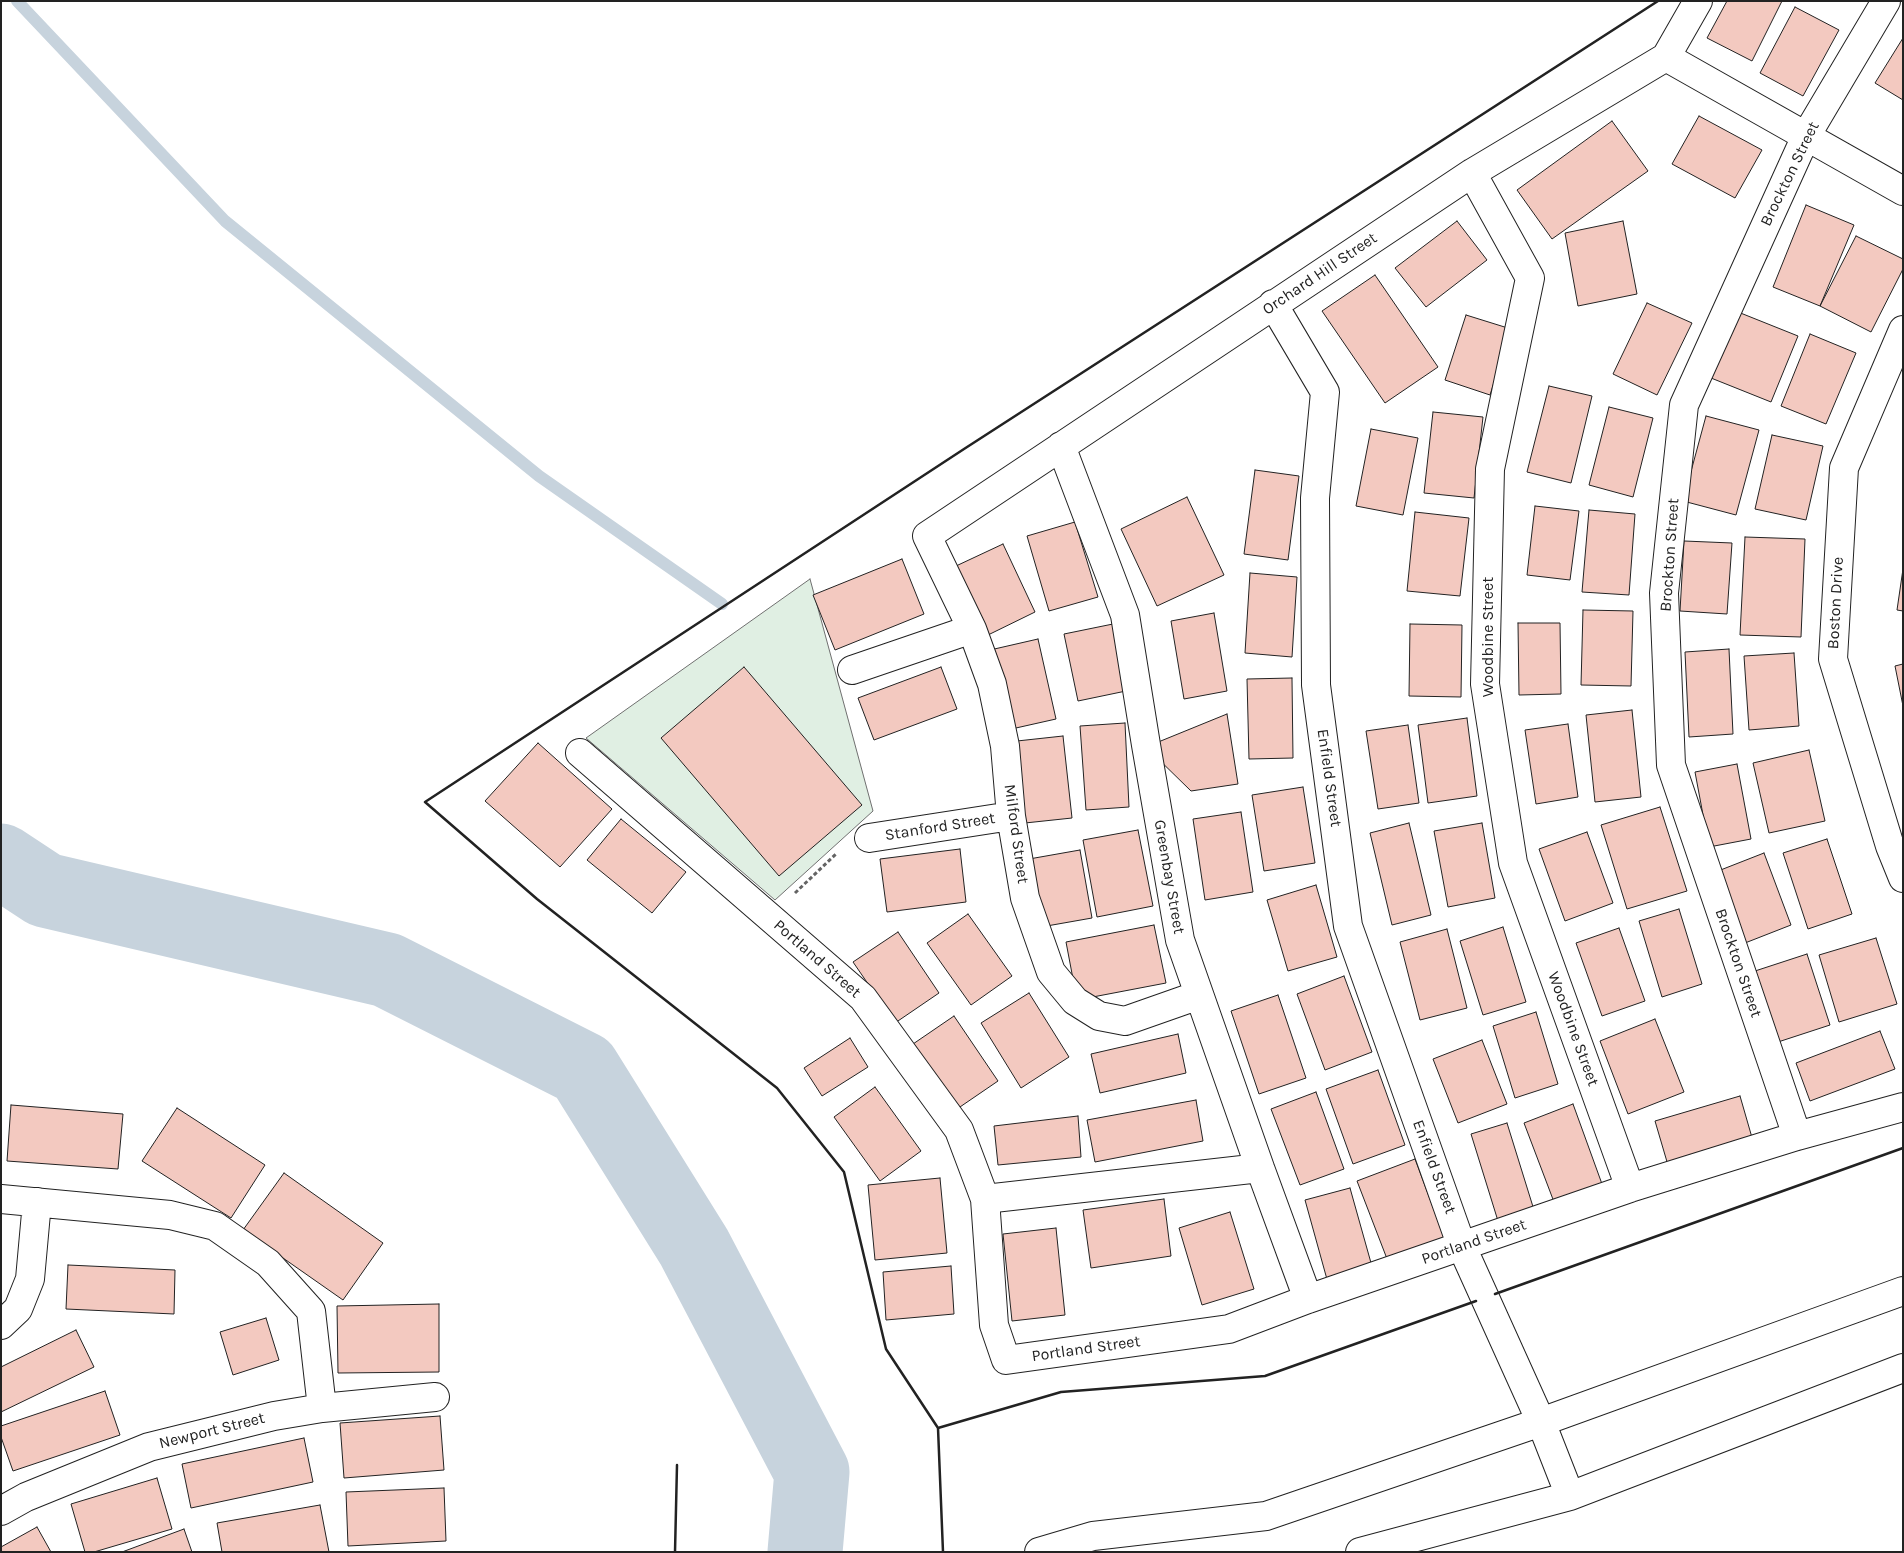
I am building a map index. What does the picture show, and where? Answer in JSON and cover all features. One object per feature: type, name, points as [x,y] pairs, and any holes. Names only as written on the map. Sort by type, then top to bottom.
[{"type":"street","name":"Orchard Hill Street","points":[[927,536],[1472,173],[1666,56],[1698,1]]},
{"type":"street","name":"Brockton Street","points":[[1797,1136],[1671,765],[1664,593],[1684,405],[1806,136],[1886,1]]},
{"type":"street","points":[[1666,56],[1903,191]]},
{"type":"street","name":"Woodbine Street","points":[[1472,173],[1530,278],[1490,469],[1485,684],[1512,863],[1630,1188]]},
{"type":"street","name":"Enfield Street","points":[[1273,304],[1325,392],[1315,498],[1316,685],[1348,926],[1462,1247],[1541,1422],[1570,1496]]},
{"type":"street","name":"Boston Drive","points":[[1903,330],[1844,468],[1833,659],[1890,846],[1903,878]]},
{"type":"street","name":"Greenbay Street","points":[[1061,446],[1125,615],[1180,940],[1308,1299]]},
{"type":"street","name":"Milford Street","points":[[927,536],[972,629],[994,693],[1005,746],[1011,816],[1025,898],[1051,972],[1075,1001],[1099,1016],[1126,1021],[1199,995]]},
{"type":"street","points":[[852,670],[972,629]]},
{"type":"street","name":"Portland Street","points":[[580,753],[863,998],[958,1130],[985,1199],[994,1324],[1006,1360],[1229,1329],[1308,1299],[1630,1188],[1797,1136],[1903,1107]]},
{"type":"street","name":"Stanford Street","points":[[869,838],[1011,816]]},
{"type":"street","points":[[985,1199],[1260,1168]]},
{"type":"street","points":[[1,1199],[170,1215],[215,1226],[268,1264],[311,1311],[322,1408]]},
{"type":"street","points":[[1,1325],[18,1309],[30,1279],[37,1202]]},
{"type":"street","points":[[1039,1552],[1093,1536],[1266,1516],[1541,1422],[1903,1291]]},
{"type":"street","points":[[1360,1552],[1570,1496],[1903,1368]]},
{"type":"street","name":"Newport Street","points":[[1,1512],[26,1497],[148,1446],[274,1416],[322,1408],[436,1397]]},
{"type":"path","points":[[770,918],[840,850],[851,842],[869,838]]},
{"type":"green space","points":[[810,579],[873,811],[775,900],[586,738]]},
{"type":"building","points":[[1727,1],[1782,1],[1752,61],[1707,38]]},
{"type":"building","points":[[1795,7],[1839,30],[1803,96],[1760,73]]},
{"type":"building","points":[[1903,38],[1903,100],[1875,83]]},
{"type":"building","points":[[1699,116],[1762,150],[1735,198],[1672,164]]},
{"type":"building","points":[[1612,121],[1648,171],[1552,239],[1517,190]]},
{"type":"building","points":[[1806,205],[1854,225],[1820,306],[1773,287]]},
{"type":"building","points":[[1457,221],[1487,260],[1426,307],[1395,268]]},
{"type":"building","points":[[1623,221],[1637,294],[1578,306],[1565,233]]},
{"type":"building","points":[[1856,236],[1903,259],[1903,269],[1871,332],[1820,306]]},
{"type":"building","points":[[1375,275],[1438,367],[1385,403],[1322,311]]},
{"type":"building","points":[[1647,303],[1692,323],[1657,395],[1613,374]]},
{"type":"building","points":[[1738,312],[1798,336],[1771,402],[1711,378]]},
{"type":"building","points":[[1466,315],[1511,329],[1490,395],[1445,380]]},
{"type":"building","points":[[1810,334],[1856,353],[1826,424],[1781,406]]},
{"type":"building","points":[[1549,386],[1592,396],[1571,483],[1527,472]]},
{"type":"building","points":[[1609,407],[1653,418],[1633,497],[1589,485]]},
{"type":"building","points":[[1433,412],[1483,417],[1474,498],[1424,493]]},
{"type":"building","points":[[1706,416],[1759,430],[1736,515],[1683,501]]},
{"type":"building","points":[[1371,429],[1418,438],[1403,515],[1356,506]]},
{"type":"building","points":[[1772,435],[1823,446],[1806,520],[1755,509]]},
{"type":"building","points":[[1255,470],[1299,476],[1288,560],[1244,554]]},
{"type":"building","points":[[1187,497],[1224,575],[1157,606],[1121,529]]},
{"type":"building","points":[[1535,506],[1579,511],[1570,580],[1527,575]]},
{"type":"building","points":[[1589,510],[1635,514],[1629,595],[1582,592]]},
{"type":"building","points":[[1415,512],[1469,518],[1460,596],[1407,591]]},
{"type":"building","points":[[1075,522],[1098,597],[1049,611],[1027,536]]},
{"type":"building","points":[[1745,537],[1805,539],[1801,637],[1740,635]]},
{"type":"building","points":[[1684,541],[1732,543],[1727,614],[1680,611]]},
{"type":"building","points":[[1003,544],[1035,612],[988,635],[956,566]]},
{"type":"building","points":[[902,559],[924,614],[835,650],[813,595]]},
{"type":"building","points":[[1903,569],[1903,611],[1897,610]]},
{"type":"building","points":[[1250,573],[1297,577],[1292,657],[1245,653]]},
{"type":"building","points":[[1583,610],[1633,611],[1631,686],[1581,685]]},
{"type":"building","points":[[1214,613],[1227,691],[1184,699],[1171,621]]},
{"type":"building","points":[[1518,623],[1560,623],[1561,694],[1519,695]]},
{"type":"building","points":[[1113,624],[1126,691],[1078,701],[1064,634]]},
{"type":"building","points":[[1410,624],[1462,625],[1461,697],[1409,696]]},
{"type":"building","points":[[1038,639],[1056,719],[1007,730],[990,650]]},
{"type":"building","points":[[1729,649],[1733,734],[1689,737],[1685,652]]},
{"type":"building","points":[[1794,653],[1799,726],[1749,730],[1744,656]]},
{"type":"building","points":[[1903,664],[1903,706],[1895,666]]},
{"type":"building","points":[[744,667],[862,805],[779,876],[661,738]]},
{"type":"building","points":[[941,667],[957,709],[874,740],[858,698]]},
{"type":"building","points":[[1292,678],[1293,758],[1249,759],[1247,679]]},
{"type":"building","points":[[1632,710],[1641,797],[1595,802],[1586,715]]},
{"type":"building","points":[[1227,714],[1238,784],[1191,791],[1146,747]]},
{"type":"building","points":[[1467,718],[1477,796],[1428,803],[1418,725]]},
{"type":"building","points":[[1125,723],[1129,807],[1086,810],[1080,726]]},
{"type":"building","points":[[1568,724],[1578,797],[1536,804],[1525,730]]},
{"type":"building","points":[[1408,725],[1419,803],[1378,809],[1366,731]]},
{"type":"building","points":[[1063,736],[1072,818],[1025,823],[1017,741]]},
{"type":"building","points":[[538,743],[612,809],[560,867],[485,801]]},
{"type":"building","points":[[1809,750],[1825,821],[1769,833],[1753,763]]},
{"type":"building","points":[[1737,764],[1751,839],[1709,847],[1695,772]]},
{"type":"building","points":[[1303,787],[1315,863],[1264,871],[1252,795]]},
{"type":"building","points":[[1660,807],[1687,891],[1627,909],[1601,825]]},
{"type":"building","points":[[1241,812],[1253,892],[1205,900],[1193,819]]},
{"type":"building","points":[[621,819],[686,872],[652,913],[587,860]]},
{"type":"building","points":[[1409,823],[1431,915],[1392,925],[1370,833]]},
{"type":"building","points":[[1482,823],[1495,898],[1448,907],[1434,831]]},
{"type":"building","points":[[1138,830],[1153,906],[1097,917],[1083,840]]},
{"type":"building","points":[[1587,832],[1613,903],[1565,921],[1539,849]]},
{"type":"building","points":[[1827,839],[1852,914],[1808,929],[1783,853]]},
{"type":"building","points":[[960,849],[966,902],[887,912],[880,859]]},
{"type":"building","points":[[1080,850],[1092,918],[1041,927],[1029,859]]},
{"type":"building","points":[[1764,853],[1791,925],[1745,943],[1718,871]]},
{"type":"building","points":[[1316,885],[1337,957],[1288,971],[1267,900]]},
{"type":"building","points":[[1679,909],[1702,984],[1662,997],[1639,921]]},
{"type":"building","points":[[968,914],[1012,976],[971,1005],[927,943]]},
{"type":"building","points":[[1154,925],[1166,983],[1077,1000],[1066,942]]},
{"type":"building","points":[[1503,927],[1526,1002],[1483,1015],[1460,941]]},
{"type":"building","points":[[1619,928],[1645,1001],[1602,1016],[1576,943]]},
{"type":"building","points":[[1447,929],[1467,1008],[1420,1020],[1400,942]]},
{"type":"building","points":[[898,932],[939,993],[895,1023],[853,962]]},
{"type":"building","points":[[1876,938],[1897,1004],[1839,1022],[1819,955]]},
{"type":"building","points":[[1807,954],[1830,1025],[1778,1042],[1755,971]]},
{"type":"building","points":[[1344,976],[1372,1052],[1325,1070],[1297,994]]},
{"type":"building","points":[[1029,993],[1069,1057],[1021,1088],[981,1023]]},
{"type":"building","points":[[1278,995],[1306,1078],[1259,1094],[1231,1011]]},
{"type":"building","points":[[1536,1012],[1558,1084],[1515,1098],[1493,1026]]},
{"type":"building","points":[[954,1016],[998,1081],[957,1109],[913,1044]]},
{"type":"building","points":[[1655,1019],[1684,1092],[1628,1114],[1600,1041]]},
{"type":"building","points":[[1880,1031],[1895,1069],[1810,1101],[1796,1063]]},
{"type":"building","points":[[1178,1034],[1186,1073],[1100,1093],[1091,1054]]},
{"type":"building","points":[[850,1038],[868,1067],[822,1096],[804,1068]]},
{"type":"building","points":[[1482,1040],[1507,1104],[1458,1123],[1433,1059]]},
{"type":"building","points":[[1378,1070],[1405,1145],[1353,1164],[1326,1089]]},
{"type":"building","points":[[875,1087],[921,1151],[880,1181],[834,1117]]},
{"type":"building","points":[[1316,1092],[1344,1169],[1300,1185],[1271,1109]]},
{"type":"building","points":[[1740,1096],[1755,1148],[1670,1172],[1655,1121]]},
{"type":"building","points":[[1196,1100],[1203,1141],[1095,1162],[1087,1120]]},
{"type":"building","points":[[1573,1104],[1602,1184],[1554,1202],[1524,1123]]},
{"type":"building","points":[[11,1105],[123,1114],[118,1169],[7,1161]]},
{"type":"building","points":[[177,1108],[265,1165],[231,1218],[142,1161]]},
{"type":"building","points":[[1078,1116],[1081,1157],[998,1165],[994,1126]]},
{"type":"building","points":[[1507,1123],[1534,1210],[1498,1221],[1471,1134]]},
{"type":"building","points":[[1415,1159],[1446,1242],[1389,1264],[1357,1181]]},
{"type":"building","points":[[284,1173],[383,1243],[343,1300],[243,1230]]},
{"type":"building","points":[[940,1178],[947,1253],[875,1260],[868,1185]]},
{"type":"building","points":[[1350,1188],[1373,1270],[1328,1283],[1305,1200]]},
{"type":"building","points":[[1164,1199],[1171,1256],[1091,1268],[1083,1210]]},
{"type":"building","points":[[1230,1212],[1254,1289],[1202,1305],[1179,1228]]},
{"type":"building","points":[[1056,1228],[1065,1315],[1012,1321],[1003,1234]]},
{"type":"building","points":[[68,1265],[175,1270],[174,1314],[66,1309]]},
{"type":"building","points":[[951,1266],[954,1314],[886,1320],[883,1272]]},
{"type":"building","points":[[439,1304],[439,1372],[338,1373],[337,1306]]},
{"type":"building","points":[[266,1318],[279,1360],[233,1375],[220,1332]]},
{"type":"building","points":[[76,1330],[94,1367],[1,1412],[1,1367]]},
{"type":"building","points":[[105,1391],[120,1435],[13,1471],[1,1437],[1,1426]]},
{"type":"building","points":[[440,1416],[444,1470],[344,1478],[340,1423]]},
{"type":"building","points":[[304,1438],[313,1482],[191,1508],[182,1464]]},
{"type":"building","points":[[157,1478],[172,1529],[94,1552],[85,1552],[71,1504]]},
{"type":"building","points":[[444,1488],[446,1541],[348,1546],[346,1492]]},
{"type":"building","points":[[320,1505],[329,1552],[222,1552],[217,1523]]},
{"type":"building","points":[[37,1527],[51,1552],[1,1552],[1,1547]]},
{"type":"building","points":[[184,1529],[192,1552],[122,1552]]},
{"type":"waterway","points":[[17,1],[225,221],[539,476],[722,604]]},
{"type":"waterway","points":[[1,861],[45,890],[387,970],[583,1069],[694,1247],[812,1472],[805,1552]]},
{"type":"wall","points":[[943,1552],[938,1428],[886,1349],[844,1172],[777,1088],[537,899],[425,802],[964,449],[1658,1]]},
{"type":"wall","points":[[1495,1294],[1903,1148]]},
{"type":"wall","points":[[938,1428],[1061,1392],[1265,1376],[1476,1301]]},
{"type":"wall","points":[[675,1552],[677,1465]]}]
